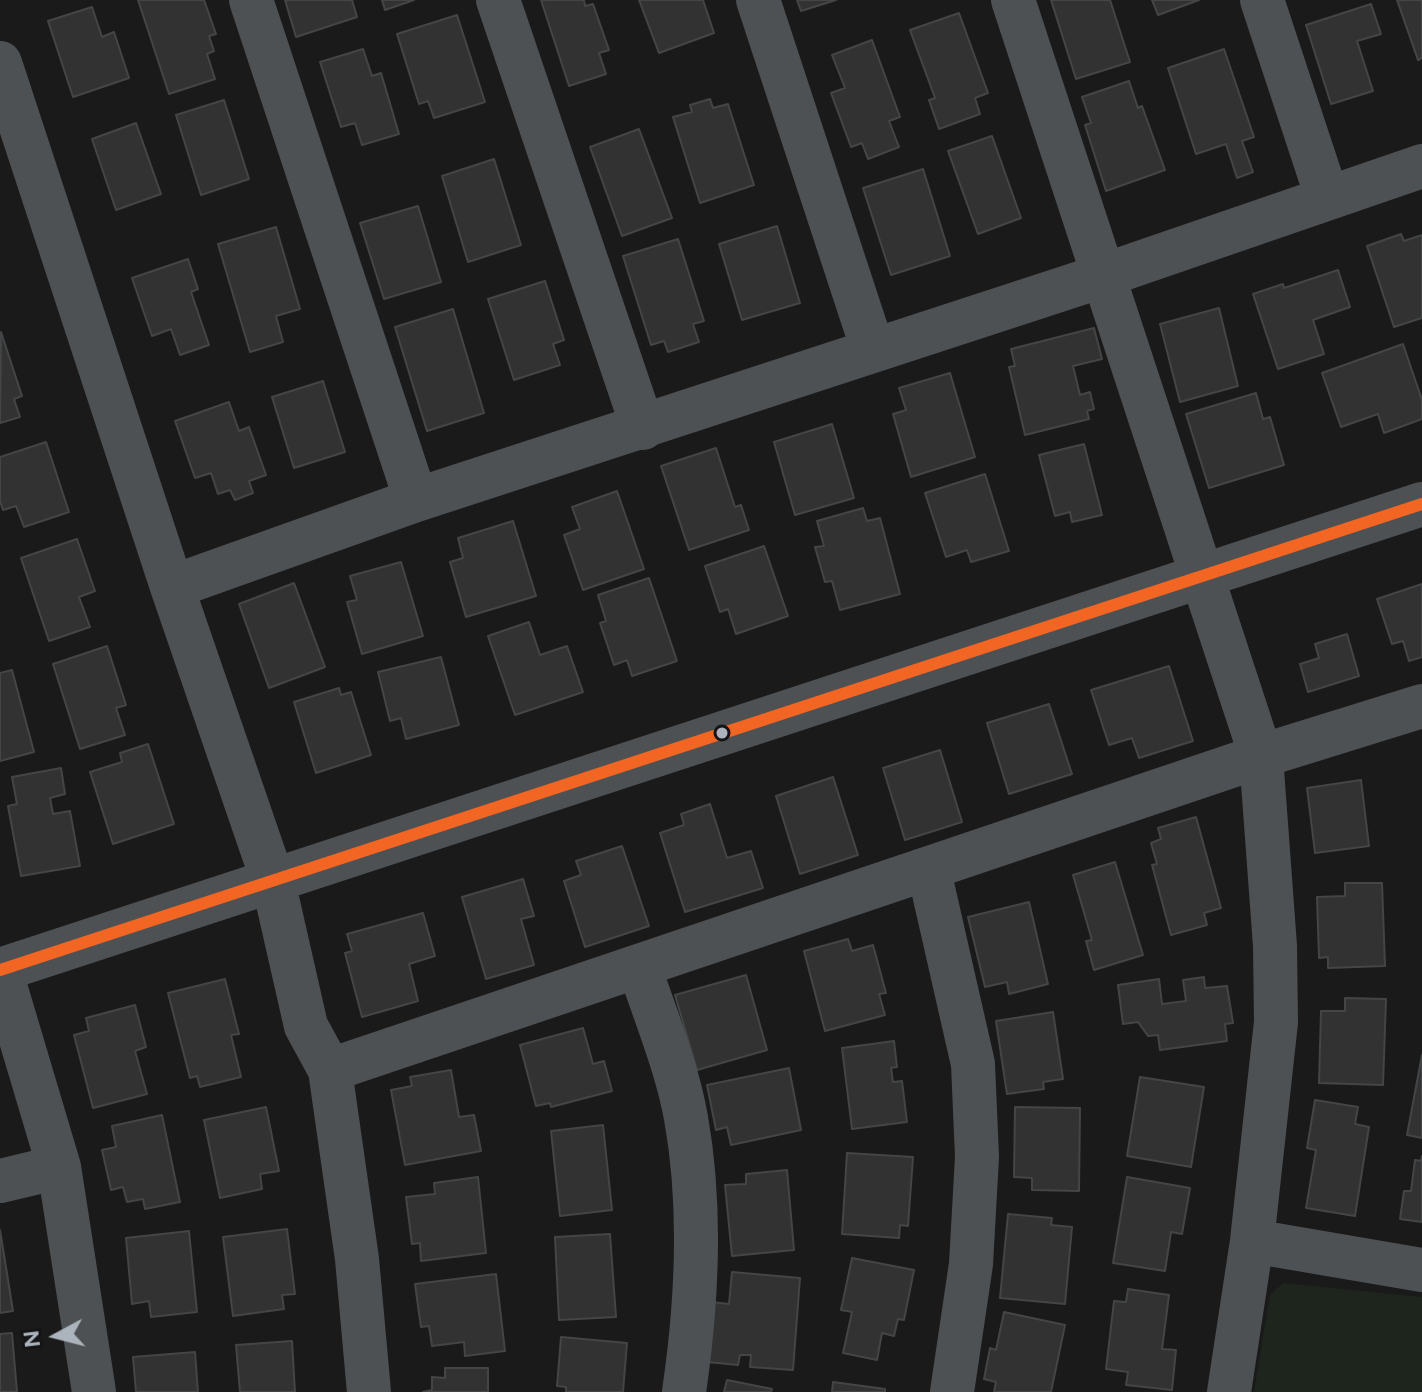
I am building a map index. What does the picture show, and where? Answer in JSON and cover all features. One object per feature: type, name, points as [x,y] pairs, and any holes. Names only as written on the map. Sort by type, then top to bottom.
[{"type":"street","points":[[251,0],[416,500]]},
{"type":"street","points":[[498,0],[643,428]]},
{"type":"street","points":[[758,0],[873,350]]},
{"type":"street","points":[[1013,0],[1261,756],[1275,946],[1276,1022],[1252,1241],[1229,1392]]},
{"type":"street","points":[[1262,0],[1327,197]]},
{"type":"street","points":[[0,63],[172,587],[273,881],[306,1026],[330,1070],[357,1259],[369,1392]]},
{"type":"street","points":[[172,587],[416,500],[1102,276],[1422,166]]},
{"type":"street","points":[[94,1392],[59,1167],[0,970],[1422,504]]},
{"type":"street","points":[[330,1070],[929,871],[1261,756],[1422,706]]},
{"type":"street","points":[[929,871],[973,1064],[977,1157],[971,1264],[952,1392]]},
{"type":"street","points":[[639,966],[686,1117],[696,1221],[690,1348],[684,1392]]},
{"type":"street","points":[[0,1181],[59,1167]]},
{"type":"street","points":[[1252,1241],[1422,1270]]},
{"type":"shaded area","points":[[1283,1283],[1422,1297],[1422,1392],[1254,1392],[1270,1295]]},
{"type":"building","points":[[138,0],[204,0],[216,34],[209,36],[214,51],[207,54],[215,79],[169,94]]},
{"type":"building","points":[[285,0],[352,0],[357,17],[296,37]]},
{"type":"building","points":[[382,0],[414,0],[385,10]]},
{"type":"building","points":[[541,0],[584,0],[585,6],[593,4],[609,50],[599,53],[606,74],[569,86]]},
{"type":"building","points":[[639,0],[703,0],[714,33],[659,53]]},
{"type":"building","points":[[797,0],[836,0],[801,11]]},
{"type":"building","points":[[1051,0],[1110,0],[1130,62],[1076,79]]},
{"type":"building","points":[[1152,0],[1199,0],[1158,15]]},
{"type":"building","points":[[1397,0],[1422,0],[1422,58],[1418,60]]},
{"type":"building","points":[[1371,4],[1381,34],[1357,41],[1373,91],[1331,104],[1306,25]]},
{"type":"building","points":[[92,7],[102,37],[114,32],[129,78],[73,97],[48,21]]},
{"type":"building","points":[[959,13],[988,93],[975,98],[980,114],[939,129],[929,100],[935,98],[910,30]]},
{"type":"building","points":[[457,15],[485,102],[434,118],[428,101],[419,104],[397,34]]},
{"type":"building","points":[[872,40],[900,117],[889,121],[899,147],[868,159],[862,143],[851,147],[831,93],[845,88],[832,55]]},
{"type":"building","points":[[363,49],[372,76],[381,73],[399,134],[362,145],[355,123],[341,127],[320,62]]},
{"type":"building","points":[[1224,49],[1254,137],[1242,141],[1253,172],[1237,178],[1226,144],[1196,154],[1168,68]]},
{"type":"building","points":[[1129,81],[1138,108],[1142,106],[1165,170],[1106,191],[1085,125],[1091,123],[1082,97]]},
{"type":"building","points":[[710,99],[713,108],[728,104],[754,185],[700,203],[673,117],[692,112],[690,105]]},
{"type":"building","points":[[224,100],[249,179],[201,195],[176,115]]},
{"type":"building","points":[[136,123],[161,194],[116,210],[92,139]]},
{"type":"building","points":[[639,129],[672,218],[622,236],[590,147]]},
{"type":"building","points":[[992,136],[1021,218],[978,234],[948,151]]},
{"type":"building","points":[[494,159],[521,245],[468,262],[442,176]]},
{"type":"building","points":[[923,169],[950,256],[891,275],[863,188]]},
{"type":"building","points":[[418,206],[441,282],[384,299],[360,223]]},
{"type":"building","points":[[777,226],[800,303],[742,320],[719,244]]},
{"type":"building","points":[[276,227],[300,309],[276,316],[283,342],[250,352],[218,244]]},
{"type":"building","points":[[1401,234],[1404,241],[1422,235],[1422,318],[1394,327],[1367,246]]},
{"type":"building","points":[[678,239],[704,321],[693,324],[699,342],[668,352],[664,341],[651,345],[623,256]]},
{"type":"building","points":[[188,259],[198,289],[191,292],[209,345],[180,355],[171,329],[152,336],[132,278]]},
{"type":"building","points":[[1338,270],[1350,307],[1313,320],[1324,354],[1278,369],[1253,294],[1283,284],[1284,288]]},
{"type":"building","points":[[545,281],[564,340],[553,344],[560,365],[514,380],[488,299]]},
{"type":"building","points":[[1219,308],[1238,386],[1180,402],[1160,324]]},
{"type":"building","points":[[453,309],[484,413],[427,431],[395,327]]},
{"type":"building","points":[[1094,328],[1102,359],[1073,366],[1080,395],[1090,392],[1094,409],[1087,411],[1089,419],[1025,435],[1009,367],[1015,366],[1011,349]]},
{"type":"building","points":[[1,332],[22,396],[14,399],[20,417],[0,423]]},
{"type":"building","points":[[1403,344],[1422,400],[1422,419],[1384,433],[1378,414],[1341,427],[1322,373]]},
{"type":"building","points":[[950,373],[975,457],[911,477],[893,414],[906,410],[899,388]]},
{"type":"building","points":[[323,381],[345,452],[294,468],[272,397]]},
{"type":"building","points":[[1256,393],[1263,419],[1270,417],[1284,465],[1209,488],[1186,414]]},
{"type":"building","points":[[229,402],[239,431],[249,427],[266,475],[249,481],[253,493],[235,500],[230,490],[218,494],[211,473],[195,478],[175,421]]},
{"type":"building","points":[[832,424],[854,498],[795,515],[774,442]]},
{"type":"building","points":[[46,442],[69,512],[24,527],[16,506],[3,510],[0,501],[0,457]]},
{"type":"building","points":[[1084,444],[1102,515],[1072,522],[1070,512],[1055,516],[1039,455]]},
{"type":"building","points":[[716,448],[735,507],[741,505],[749,530],[689,550],[661,466]]},
{"type":"building","points":[[985,474],[1009,551],[971,562],[967,550],[946,557],[925,493]]},
{"type":"building","points":[[617,491],[644,569],[583,590],[564,535],[580,529],[572,507]]},
{"type":"building","points":[[863,508],[867,521],[880,518],[900,594],[840,610],[832,581],[825,582],[815,547],[824,546],[817,521]]},
{"type":"building","points":[[513,521],[536,596],[466,617],[450,562],[463,558],[458,538]]},
{"type":"building","points":[[77,539],[95,591],[79,597],[90,627],[49,641],[21,558]]},
{"type":"building","points":[[764,546],[788,616],[736,634],[728,609],[720,612],[705,566]]},
{"type":"building","points":[[401,562],[423,636],[362,654],[347,602],[357,600],[350,576]]},
{"type":"building","points":[[649,578],[677,661],[632,676],[627,660],[614,665],[600,623],[606,621],[598,595]]},
{"type":"building","points":[[294,583],[325,667],[269,688],[239,604]]},
{"type":"building","points":[[1422,584],[1422,657],[1409,661],[1403,641],[1392,644],[1377,599]]},
{"type":"building","points":[[529,622],[540,655],[567,646],[583,692],[515,715],[488,636]]},
{"type":"building","points":[[1347,634],[1359,676],[1308,692],[1300,664],[1319,658],[1315,644]]},
{"type":"building","points":[[107,646],[126,705],[116,708],[125,735],[80,749],[53,664]]},
{"type":"building","points":[[441,657],[459,725],[406,739],[401,718],[390,721],[378,672]]},
{"type":"building","points":[[1169,666],[1193,741],[1139,758],[1132,738],[1109,745],[1091,690]]},
{"type":"building","points":[[12,670],[34,752],[0,761],[0,673]]},
{"type":"building","points":[[339,688],[341,695],[351,692],[371,755],[316,773],[294,702]]},
{"type":"building","points":[[1049,704],[1072,774],[1009,794],[987,723]]},
{"type":"building","points":[[148,744],[174,824],[113,844],[90,772],[122,762],[120,753]]},
{"type":"building","points":[[940,750],[962,822],[905,840],[883,768]]},
{"type":"building","points":[[61,768],[65,794],[50,798],[53,814],[70,811],[80,866],[21,876],[8,806],[17,804],[12,777]]},
{"type":"building","points":[[833,777],[858,855],[800,874],[776,796]]},
{"type":"building","points":[[1361,780],[1369,846],[1315,853],[1307,788]]},
{"type":"building","points":[[710,804],[727,858],[751,851],[763,888],[685,912],[660,833],[684,825],[681,814]]},
{"type":"building","points":[[1196,817],[1221,908],[1204,913],[1207,925],[1171,935],[1152,865],[1157,864],[1151,843],[1161,839],[1158,828]]},
{"type":"building","points":[[622,846],[649,926],[585,947],[564,881],[581,875],[576,861]]},
{"type":"building","points":[[1115,862],[1143,955],[1094,970],[1086,941],[1092,940],[1073,875]]},
{"type":"building","points":[[523,879],[534,916],[521,919],[534,965],[486,979],[462,897]]},
{"type":"building","points":[[1345,883],[1382,883],[1385,966],[1328,968],[1328,957],[1319,958],[1317,897],[1345,896]]},
{"type":"building","points":[[1029,902],[1048,984],[1009,994],[1007,982],[985,987],[968,917]]},
{"type":"building","points":[[423,913],[435,956],[409,964],[418,1001],[362,1017],[345,953],[352,951],[347,934]]},
{"type":"building","points":[[848,939],[852,951],[873,945],[886,993],[879,994],[885,1015],[825,1031],[804,951]]},
{"type":"building","points":[[746,975],[767,1050],[697,1070],[675,995]]},
{"type":"building","points":[[1204,977],[1205,988],[1227,986],[1233,1023],[1225,1024],[1227,1041],[1160,1050],[1158,1035],[1148,1036],[1138,1022],[1123,1024],[1118,985],[1159,979],[1162,1004],[1186,1001],[1183,980]]},
{"type":"building","points":[[225,979],[239,1034],[231,1035],[241,1077],[200,1087],[197,1076],[190,1078],[168,993]]},
{"type":"building","points":[[1345,998],[1386,999],[1383,1085],[1319,1083],[1321,1011],[1345,1011]]},
{"type":"building","points":[[135,1005],[146,1047],[135,1051],[147,1094],[93,1108],[74,1035],[89,1031],[86,1018]]},
{"type":"building","points":[[1053,1012],[1063,1079],[1043,1082],[1044,1089],[1007,1094],[996,1021]]},
{"type":"building","points":[[583,1028],[593,1064],[604,1061],[612,1091],[551,1107],[550,1103],[536,1106],[520,1045]]},
{"type":"building","points":[[894,1041],[897,1067],[891,1068],[893,1082],[902,1081],[907,1122],[852,1129],[842,1048]]},
{"type":"building","points":[[1422,1055],[1422,1138],[1407,1135]]},
{"type":"building","points":[[789,1068],[801,1130],[731,1145],[727,1127],[716,1130],[707,1085]]},
{"type":"building","points":[[451,1070],[459,1117],[474,1115],[481,1151],[405,1165],[391,1090],[412,1086],[410,1077]]},
{"type":"building","points":[[1140,1077],[1204,1087],[1191,1167],[1127,1156]]},
{"type":"building","points":[[1315,1100],[1358,1107],[1355,1124],[1369,1127],[1355,1216],[1306,1208],[1316,1150],[1307,1148]]},
{"type":"building","points":[[266,1107],[279,1171],[260,1174],[262,1189],[220,1198],[204,1120]]},
{"type":"building","points":[[1015,1107],[1080,1108],[1079,1191],[1032,1190],[1032,1178],[1014,1177]]},
{"type":"building","points":[[162,1115],[180,1202],[145,1209],[143,1199],[127,1202],[123,1187],[111,1190],[102,1150],[116,1147],[112,1126]]},
{"type":"building","points":[[603,1125],[612,1210],[560,1216],[551,1131]]},
{"type":"building","points":[[847,1153],[913,1157],[908,1226],[900,1225],[899,1238],[842,1234]]},
{"type":"building","points":[[1422,1156],[1422,1222],[1400,1219],[1404,1191],[1411,1191],[1415,1160],[1421,1161]]},
{"type":"building","points":[[787,1170],[794,1250],[732,1256],[725,1185],[746,1184],[746,1174]]},
{"type":"building","points":[[478,1177],[486,1253],[421,1261],[420,1243],[412,1244],[406,1197],[435,1194],[434,1183]]},
{"type":"building","points":[[1127,1177],[1190,1188],[1182,1234],[1171,1232],[1165,1271],[1113,1263]]},
{"type":"building","points":[[1008,1214],[1052,1218],[1051,1225],[1072,1227],[1065,1304],[1000,1298]]},
{"type":"building","points":[[287,1229],[295,1294],[282,1295],[284,1309],[233,1316],[223,1237]]},
{"type":"building","points":[[0,1230],[13,1311],[0,1313]]},
{"type":"building","points":[[189,1231],[197,1312],[151,1317],[149,1301],[132,1304],[126,1238]]},
{"type":"building","points":[[610,1234],[616,1317],[559,1320],[555,1237]]},
{"type":"building","points":[[852,1258],[914,1270],[904,1320],[898,1319],[894,1336],[882,1333],[877,1360],[843,1353],[852,1312],[841,1310]]},
{"type":"building","points":[[732,1272],[800,1278],[793,1370],[750,1367],[751,1355],[740,1355],[738,1365],[707,1362],[711,1302],[729,1304]]},
{"type":"building","points":[[496,1274],[505,1351],[465,1356],[464,1342],[432,1346],[429,1326],[421,1327],[415,1284]]},
{"type":"building","points":[[1128,1289],[1169,1295],[1162,1349],[1176,1350],[1172,1390],[1126,1385],[1128,1372],[1106,1369],[1114,1301],[1126,1302]]},
{"type":"building","points":[[1004,1312],[1065,1325],[1051,1392],[994,1392],[996,1382],[984,1379],[990,1348],[996,1350]]},
{"type":"building","points":[[12,1333],[17,1392],[0,1392],[0,1334]]},
{"type":"building","points":[[561,1337],[627,1343],[623,1392],[566,1392],[566,1387],[557,1386]]},
{"type":"building","points":[[292,1341],[295,1392],[240,1392],[236,1345]]},
{"type":"building","points":[[195,1352],[198,1392],[136,1392],[133,1357]]},
{"type":"building","points":[[445,1368],[488,1368],[488,1392],[423,1392],[432,1390],[432,1377],[445,1378]]},
{"type":"building","points":[[727,1380],[772,1389],[771,1392],[724,1392]]},
{"type":"building","points":[[833,1382],[885,1389],[885,1392],[832,1392]]},
{"type":"transit line","points":[[0,970],[1422,504]]}]
